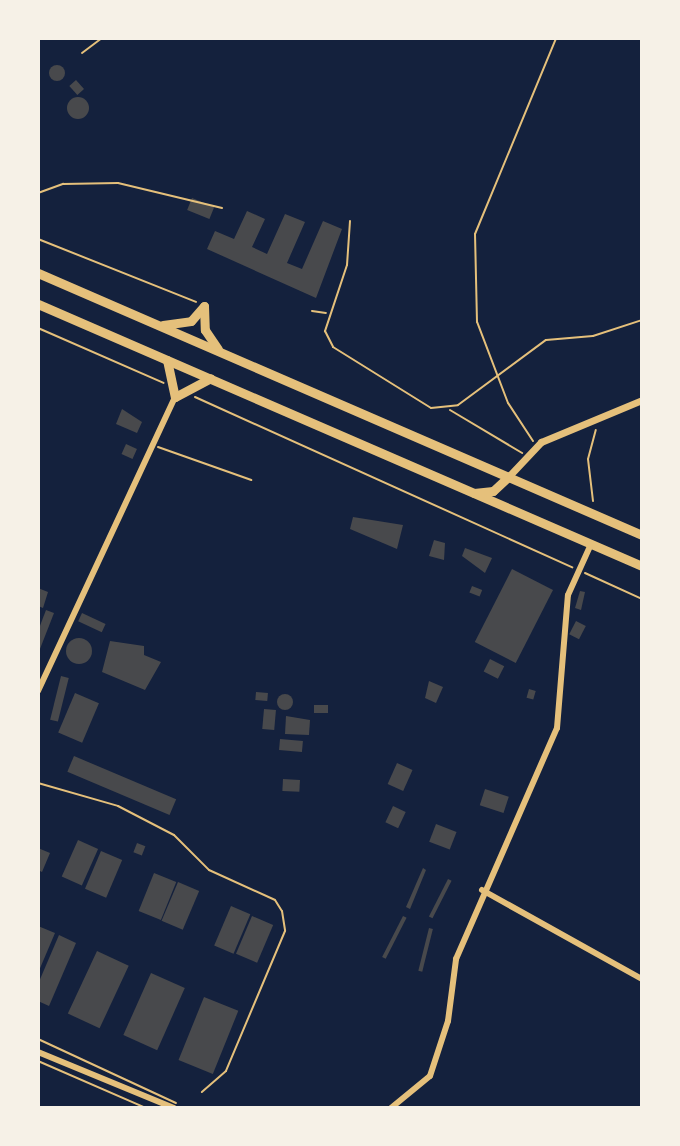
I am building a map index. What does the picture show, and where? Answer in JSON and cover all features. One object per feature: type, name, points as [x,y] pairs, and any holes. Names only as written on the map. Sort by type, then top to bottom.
[{"type":"highway","points":[[38,273],[642,535]]},
{"type":"highway","points":[[38,304],[642,566]]},
{"type":"highway","points":[[160,326],[191,321],[204,306]]},
{"type":"highway","points":[[204,306],[205,330],[220,352]]},
{"type":"highway","points":[[167,360],[177,392],[210,378]]},
{"type":"highway","points":[[472,493],[493,491],[508,477]]},
{"type":"street","points":[[38,691],[177,392]]},
{"type":"street","points":[[508,477],[523,456],[536,445],[642,400]]},
{"type":"street","points":[[391,1108],[430,1076],[448,1021],[456,959],[482,890],[557,728],[568,595],[591,544]]},
{"type":"street","points":[[482,890],[642,979]]},
{"type":"street","points":[[38,1052],[174,1108]]},
{"type":"path","points":[[82,53],[102,38]]},
{"type":"path","points":[[536,445],[508,403],[499,369],[477,322],[475,234],[556,38]]},
{"type":"path","points":[[38,193],[63,184],[118,183],[222,208]]},
{"type":"path","points":[[350,221],[347,265],[327,313],[333,347],[431,408],[449,409],[518,444],[523,456]]},
{"type":"path","points":[[38,239],[204,306]]},
{"type":"path","points":[[312,311],[327,313]]},
{"type":"path","points":[[449,409],[499,369],[546,340],[593,336],[642,320]]},
{"type":"path","points":[[38,328],[642,599]]},
{"type":"path","points":[[593,501],[588,459],[596,428]]},
{"type":"path","points":[[154,445],[251,480]]},
{"type":"path","points":[[38,783],[118,806],[282,911],[285,931],[226,1071],[202,1092]]},
{"type":"path","points":[[38,1039],[177,1099]]},
{"type":"path","points":[[38,1061],[146,1108]]},
{"type":"building","points":[[54,65],[60,65],[65,73],[63,79],[54,81],[49,76],[49,70]]},
{"type":"building","points":[[76,80],[84,89],[77,95],[69,86]]},
{"type":"building","points":[[78,97],[86,100],[89,108],[86,116],[78,119],[70,116],[67,108],[70,100]]},
{"type":"building","points":[[192,198],[214,207],[209,219],[187,210]]},
{"type":"building","points":[[247,211],[265,219],[252,247],[267,254],[285,214],[305,222],[287,263],[302,269],[323,221],[342,229],[316,298],[207,249],[215,231],[234,239]]},
{"type":"building","points":[[122,409],[142,422],[137,433],[116,424]]},
{"type":"building","points":[[126,444],[137,449],[132,459],[122,454]]},
{"type":"building","points":[[353,517],[403,525],[397,549],[350,529]]},
{"type":"building","points":[[434,540],[445,543],[444,560],[429,556]]},
{"type":"building","points":[[465,548],[492,558],[485,573],[462,556]]},
{"type":"building","points":[[512,569],[553,590],[516,663],[475,642]]},
{"type":"building","points":[[472,586],[482,590],[480,597],[469,592]]},
{"type":"building","points":[[38,588],[48,592],[43,608],[38,606]]},
{"type":"building","points":[[580,591],[585,592],[581,610],[575,608]]},
{"type":"building","points":[[46,610],[54,613],[38,654],[38,631]]},
{"type":"building","points":[[82,613],[106,624],[102,632],[78,621]]},
{"type":"building","points":[[576,621],[586,626],[579,639],[569,634]]},
{"type":"building","points":[[79,638],[88,642],[92,651],[88,660],[79,664],[70,660],[66,651],[70,642]]},
{"type":"building","points":[[110,641],[144,646],[144,655],[161,662],[145,690],[102,672]]},
{"type":"building","points":[[490,659],[504,666],[498,679],[484,671]]},
{"type":"building","points":[[61,676],[69,678],[58,722],[50,720]]},
{"type":"building","points":[[429,681],[443,687],[436,703],[425,698]]},
{"type":"building","points":[[529,689],[536,691],[533,700],[527,698]]},
{"type":"building","points":[[256,692],[268,693],[267,701],[255,700]]},
{"type":"building","points":[[75,693],[99,703],[82,743],[58,733]]},
{"type":"building","points":[[285,694],[291,696],[291,708],[285,710],[279,708],[277,702],[279,696]]},
{"type":"building","points":[[314,705],[328,705],[328,713],[314,713]]},
{"type":"building","points":[[264,709],[276,710],[274,730],[262,729]]},
{"type":"building","points":[[286,716],[310,720],[309,735],[285,734]]},
{"type":"building","points":[[280,739],[303,741],[302,752],[279,750]]},
{"type":"building","points":[[74,756],[176,799],[170,815],[67,772]]},
{"type":"building","points":[[397,763],[413,770],[403,791],[388,784]]},
{"type":"building","points":[[283,779],[300,780],[299,792],[282,791]]},
{"type":"building","points":[[485,789],[509,797],[504,813],[480,805]]},
{"type":"building","points":[[393,806],[406,812],[398,828],[385,822]]},
{"type":"building","points":[[436,824],[457,832],[450,850],[429,842]]},
{"type":"building","points":[[78,840],[98,849],[82,885],[62,877]]},
{"type":"building","points":[[137,843],[145,846],[142,856],[133,852]]},
{"type":"building","points":[[38,848],[50,853],[42,872],[38,870]]},
{"type":"building","points":[[101,851],[122,860],[106,898],[85,889]]},
{"type":"building","points":[[423,868],[426,870],[410,909],[406,907]]},
{"type":"building","points":[[154,873],[176,882],[161,920],[139,911]]},
{"type":"building","points":[[448,879],[452,881],[432,918],[429,916]]},
{"type":"building","points":[[178,882],[199,891],[183,930],[162,921]]},
{"type":"building","points":[[231,906],[250,914],[234,954],[214,946]]},
{"type":"building","points":[[252,916],[273,925],[257,963],[236,954]]},
{"type":"building","points":[[403,916],[407,918],[386,959],[382,957]]},
{"type":"building","points":[[38,926],[55,933],[38,973]]},
{"type":"building","points":[[429,928],[433,929],[422,972],[418,971]]},
{"type":"building","points":[[59,935],[76,943],[49,1006],[38,1001],[38,984]]},
{"type":"building","points":[[97,951],[129,966],[100,1028],[68,1014]]},
{"type":"building","points":[[151,973],[185,988],[157,1050],[123,1035]]},
{"type":"building","points":[[204,997],[238,1011],[213,1074],[179,1060]]}]
